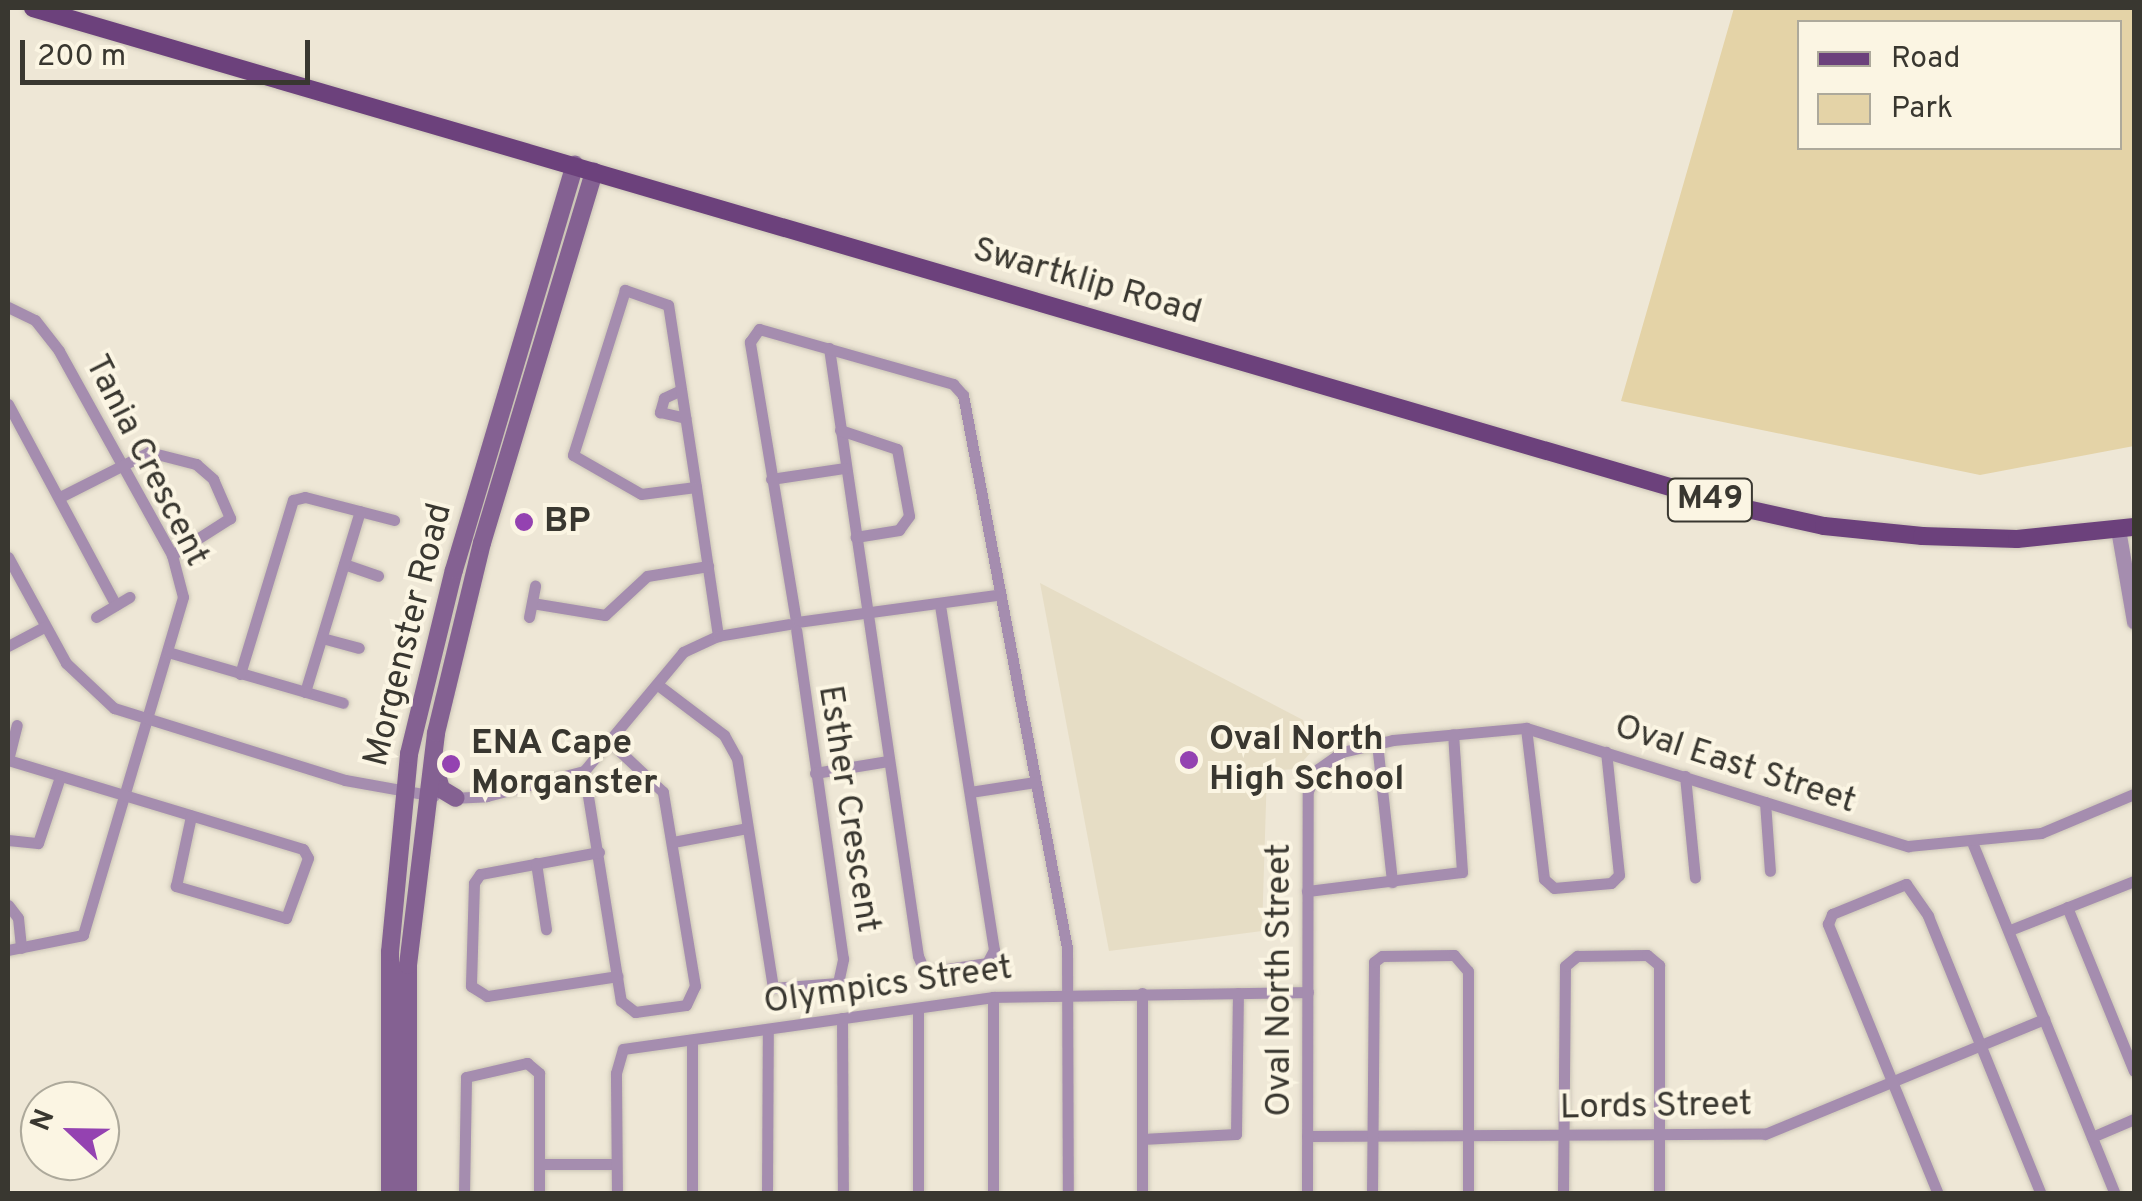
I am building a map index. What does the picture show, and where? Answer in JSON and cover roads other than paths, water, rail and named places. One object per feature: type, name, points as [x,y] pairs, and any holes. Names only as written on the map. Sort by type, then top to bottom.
[{"type":"main road","name":"Swartklip Road","points":[[33,8],[1738,507],[1824,526],[1922,536],[2017,539],[2126,528]]},
{"type":"main road","name":"Morgenster Road","points":[[390,1194],[390,952],[404,791],[450,586],[575,165]]},
{"type":"main road","name":"Morgenster Road","points":[[408,1194],[408,965],[436,732],[482,543],[594,170]]},
{"type":"main road","points":[[436,732],[436,779],[456,798]]},
{"type":"street","points":[[696,487],[634,492],[572,455],[625,290],[668,305],[685,418],[696,487],[708,566],[718,636]]},
{"type":"street","name":"Tania Crescent","points":[[8,307],[49,336],[172,555],[183,597],[83,935],[21,948]]},
{"type":"street","name":"Esther Crescent","points":[[658,685],[730,744],[772,988],[838,983],[843,959],[752,338],[765,329],[829,348]]},
{"type":"street","points":[[940,605],[993,955],[984,964],[928,970],[918,956],[829,348],[961,390],[1067,948],[1068,1194]]},
{"type":"street","points":[[681,390],[659,407],[664,417],[685,418]]},
{"type":"street","points":[[8,404],[116,605]]},
{"type":"street","points":[[840,430],[897,449],[908,516],[899,530],[856,537]]},
{"type":"street","points":[[60,498],[121,464],[159,452],[196,464],[213,480],[228,523],[172,555]]},
{"type":"street","points":[[771,479],[845,468]]},
{"type":"street","points":[[240,674],[293,500],[360,510],[394,520]]},
{"type":"street","points":[[306,692],[360,510]]},
{"type":"street","points":[[2126,528],[2134,622]]},
{"type":"street","points":[[8,557],[44,627],[86,688],[146,722],[404,791],[456,798],[584,771],[612,744],[683,652],[718,636],[998,595]]},
{"type":"street","points":[[344,564],[378,576]]},
{"type":"street","points":[[532,603],[610,614],[647,576],[708,566]]},
{"type":"street","points":[[530,617],[535,586]]},
{"type":"street","points":[[96,617],[130,597]]},
{"type":"street","points":[[8,646],[44,627]]},
{"type":"street","points":[[322,638],[359,648]]},
{"type":"street","points":[[168,652],[343,704]]},
{"type":"street","points":[[17,725],[8,760],[60,777],[191,816],[306,852],[286,918],[176,886],[191,816]]},
{"type":"street","points":[[1526,728],[1544,879],[1554,888],[1611,883],[1619,875],[1606,752]]},
{"type":"street","name":"Oval East Street","points":[[1318,769],[1342,752],[1377,743],[1526,728],[1902,846],[1972,842],[2049,831],[2134,794]]},
{"type":"street","points":[[1308,890],[1458,874],[1466,868],[1453,734]]},
{"type":"street","points":[[1377,743],[1392,882]]},
{"type":"street","points":[[584,771],[621,1002],[632,1011],[693,998],[673,842],[661,786],[612,744]]},
{"type":"street","points":[[815,772],[888,761]]},
{"type":"street","name":"Oval North Street","points":[[1307,1194],[1308,791],[1318,769]]},
{"type":"street","points":[[1686,776],[1695,878]]},
{"type":"street","points":[[8,840],[38,844],[60,777]]},
{"type":"street","points":[[970,792],[1035,782]]},
{"type":"street","points":[[1765,802],[1770,871]]},
{"type":"street","points":[[673,842],[747,828]]},
{"type":"street","points":[[1972,842],[2114,1194]]},
{"type":"street","points":[[599,852],[486,871],[474,883],[472,990],[487,996],[617,976]]},
{"type":"street","points":[[536,863],[546,929]]},
{"type":"street","points":[[2010,930],[2134,881]]},
{"type":"street","points":[[1938,1194],[1828,924],[1832,914],[1896,887],[1916,890],[2041,1194]]},
{"type":"street","points":[[8,906],[18,918],[21,948],[8,950]]},
{"type":"street","points":[[2067,906],[2134,1070]]},
{"type":"street","points":[[1372,1194],[1374,962],[1382,956],[1454,955],[1468,966],[1468,1194]]},
{"type":"street","points":[[1562,1194],[1568,959],[1647,955],[1658,966],[1659,1194]]},
{"type":"street","name":"Olympics Street","points":[[617,1194],[618,1055],[692,1040],[993,997],[1067,992],[1308,992]]},
{"type":"street","points":[[1142,993],[1142,1194]]},
{"type":"street","points":[[1142,1139],[1236,1134],[1238,993]]},
{"type":"street","points":[[993,997],[993,1194]]},
{"type":"street","points":[[918,1009],[918,1194]]},
{"type":"street","points":[[842,1018],[843,1194]]},
{"type":"street","name":"Lords Street","points":[[1306,1136],[1765,1134],[2044,1020]]},
{"type":"street","points":[[767,1194],[768,1030]]},
{"type":"street","points":[[692,1040],[692,1194]]},
{"type":"street","points":[[464,1194],[464,1083],[471,1072],[527,1063],[537,1068],[539,1194]]},
{"type":"street","points":[[2092,1137],[2134,1119]]},
{"type":"street","points":[[539,1164],[616,1164]]},
{"type":"place","name":"BP","points":[[524,522]]},
{"type":"place","name":"Oval North High School","points":[[1189,760]]},
{"type":"place","name":"ENA Cape Morganster","points":[[451,764]]}]
